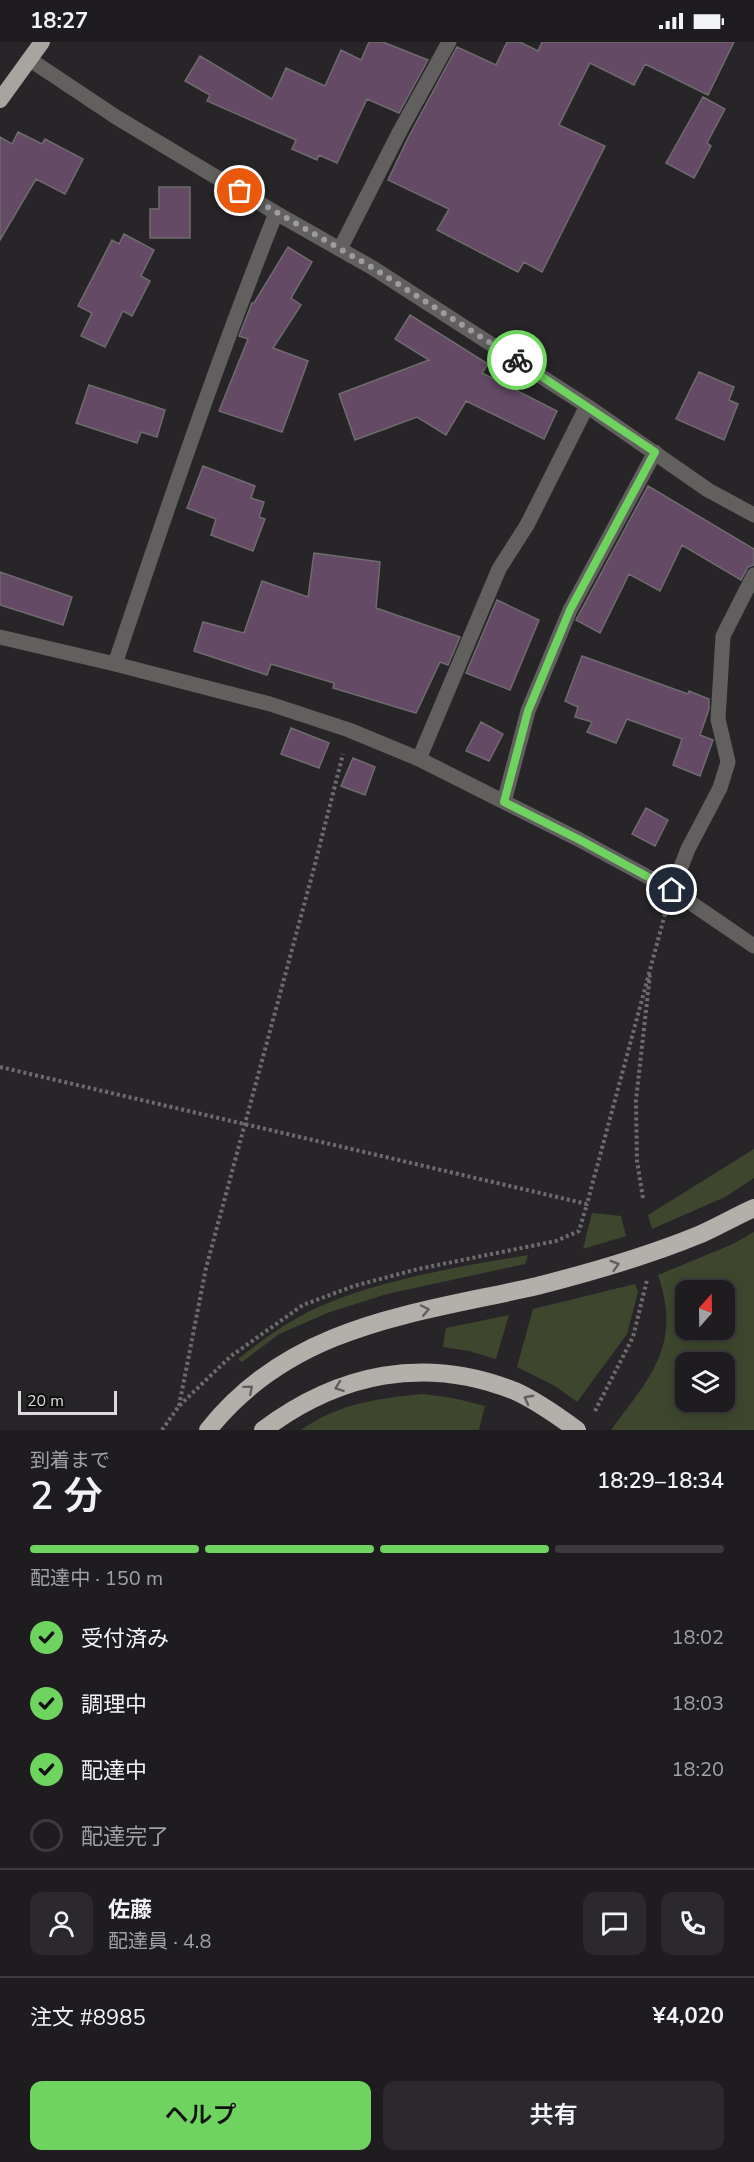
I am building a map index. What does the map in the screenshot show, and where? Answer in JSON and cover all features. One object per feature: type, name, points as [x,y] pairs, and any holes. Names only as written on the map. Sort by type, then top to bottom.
[{"type":"highway","points":[[0,100],[42,42]]},
{"type":"highway","points":[[208,1430],[249,1389],[280,1364],[316,1344],[343,1333],[396,1316],[537,1286],[608,1267],[693,1237],[754,1208]]},
{"type":"highway","points":[[263,1430],[288,1412],[322,1394],[361,1379],[400,1373],[440,1372],[477,1380],[515,1392],[548,1410],[577,1430]]},
{"type":"street","points":[[340,249],[449,42]]},
{"type":"street","points":[[29,59],[116,117],[382,274],[587,406],[708,490],[754,515]]},
{"type":"street","points":[[115,664],[176,481],[235,317],[276,213]]},
{"type":"street","points":[[419,759],[499,569],[527,525],[587,406]]},
{"type":"street","points":[[504,802],[528,711],[570,610],[655,452]]},
{"type":"street","points":[[672,890],[688,849],[720,788],[728,762],[718,719],[723,636],[754,575]]},
{"type":"street","points":[[0,637],[270,704],[349,730],[419,759],[580,840],[672,890],[754,946]]},
{"type":"path","points":[[179,1406],[206,1269],[349,730]]},
{"type":"path","points":[[0,1067],[587,1204],[672,890]]},
{"type":"path","points":[[644,1198],[637,1161],[636,1100],[651,962]]},
{"type":"path","points":[[592,1417],[633,1337],[648,1278]]},
{"type":"green space","points":[[754,1149],[754,1178],[725,1197],[652,1229],[648,1215]]},
{"type":"green space","points":[[592,1213],[621,1216],[626,1236],[583,1249]]},
{"type":"green space","points":[[754,1232],[754,1430],[611,1430],[650,1376],[664,1341],[665,1300],[658,1275],[733,1244]]},
{"type":"green space","points":[[528,1255],[525,1264],[387,1294],[330,1312],[279,1334],[242,1362],[238,1359],[292,1321],[316,1308],[351,1294],[426,1274]]},
{"type":"green space","points":[[635,1284],[638,1292],[627,1334],[577,1402],[557,1387],[517,1367],[533,1309]]},
{"type":"green space","points":[[509,1315],[496,1359],[469,1351],[443,1347],[446,1328]]},
{"type":"green space","points":[[423,1394],[485,1406],[479,1430],[301,1430],[344,1408],[390,1398]]},
{"type":"building","points":[[369,42],[383,42],[428,60],[399,113],[367,99],[337,163],[319,155],[317,160],[292,149],[296,140],[207,101],[210,95],[185,81],[200,56],[272,99],[286,68],[325,86],[341,50],[361,60]]},
{"type":"building","points":[[507,42],[520,42],[538,51],[542,42],[734,42],[708,95],[645,64],[634,85],[590,63],[559,125],[605,146],[542,272],[524,262],[518,272],[437,230],[449,209],[388,180],[457,47],[496,65]]},
{"type":"building","points":[[703,97],[725,109],[707,143],[711,146],[694,178],[666,163]]},
{"type":"building","points":[[18,132],[42,144],[45,139],[83,159],[65,194],[36,179],[0,240],[0,137],[12,144]]},
{"type":"building","points":[[159,187],[190,187],[190,238],[150,238],[150,209],[159,209]]},
{"type":"building","points":[[124,234],[154,250],[141,276],[150,281],[132,316],[123,311],[105,347],[81,336],[92,313],[78,306],[112,240],[119,244]]},
{"type":"building","points":[[288,247],[312,262],[291,298],[301,305],[273,348],[308,361],[282,432],[219,411],[248,339],[239,336],[252,303]]},
{"type":"building","points":[[410,315],[488,364],[482,373],[557,411],[544,439],[466,401],[446,435],[417,417],[355,440],[339,394],[429,360],[395,339]]},
{"type":"building","points":[[699,372],[734,387],[729,400],[738,404],[724,440],[676,419]]},
{"type":"building","points":[[89,385],[165,410],[157,437],[141,432],[137,443],[76,423]]},
{"type":"building","points":[[203,466],[255,486],[251,498],[264,502],[259,517],[265,519],[253,551],[211,535],[216,519],[187,508]]},
{"type":"building","points":[[648,486],[754,549],[754,565],[748,567],[741,580],[682,545],[660,591],[629,574],[600,633],[576,620]]},
{"type":"building","points":[[314,553],[380,562],[376,608],[460,637],[448,665],[440,662],[416,713],[333,688],[334,683],[271,664],[267,675],[194,651],[203,622],[244,633],[262,581],[308,597]]},
{"type":"building","points":[[0,572],[72,597],[63,625],[0,605]]},
{"type":"building","points":[[497,600],[539,620],[510,690],[466,673]]},
{"type":"building","points":[[582,656],[688,694],[689,691],[709,699],[709,709],[700,735],[713,740],[700,776],[673,765],[682,739],[627,719],[616,743],[587,732],[592,722],[575,717],[578,707],[565,701]]},
{"type":"building","points":[[481,722],[503,734],[489,761],[466,751]]},
{"type":"building","points":[[291,728],[329,743],[319,768],[281,754]]},
{"type":"building","points":[[353,758],[375,767],[365,795],[341,786]]},
{"type":"building","points":[[646,808],[668,820],[655,846],[632,834]]},
{"type":"way so far","points":[[240,191],[373,268],[517,360]]},
{"type":"route","points":[[517,360],[655,452],[570,610],[528,711],[504,802],[672,890]]}]
